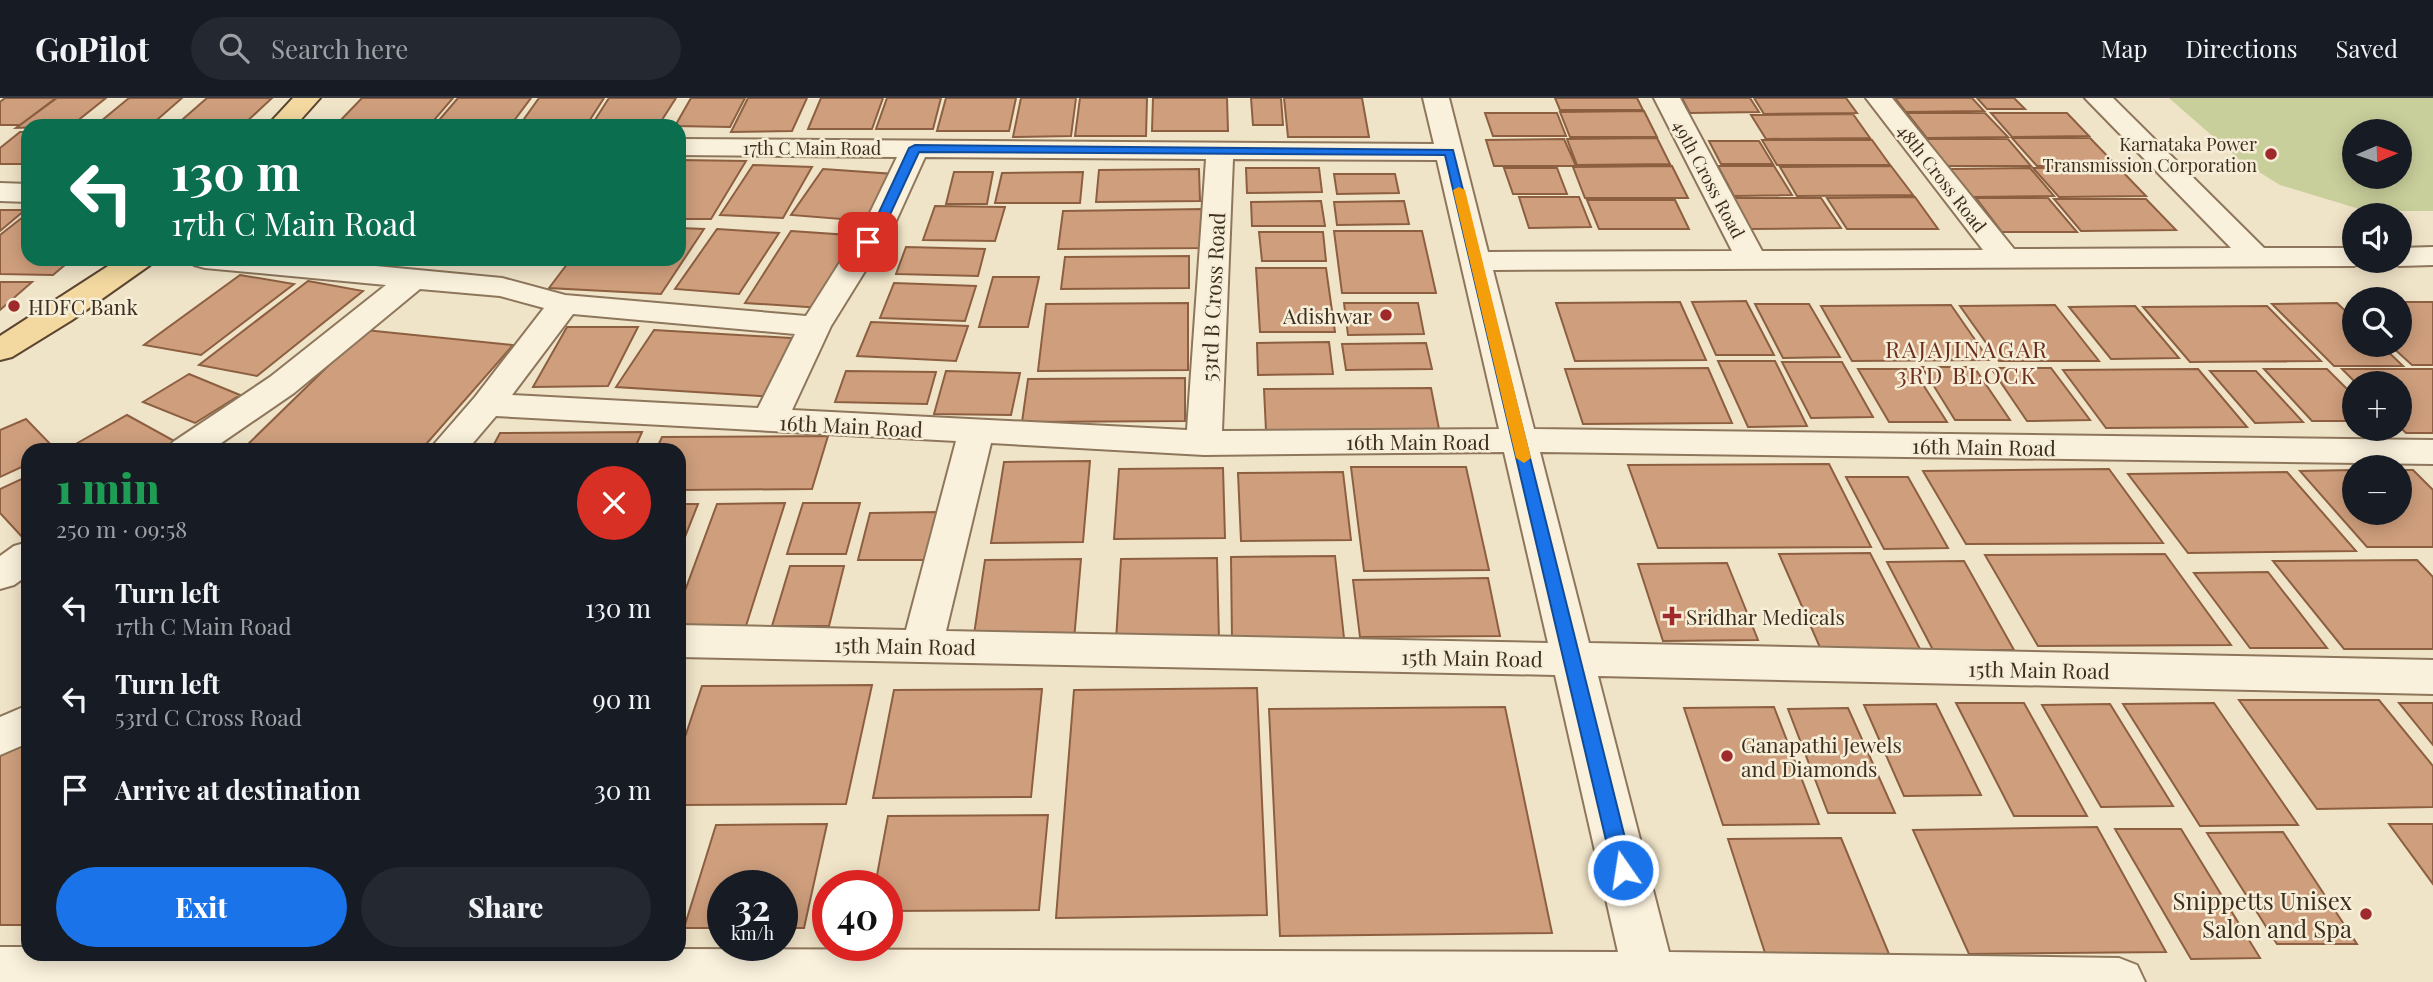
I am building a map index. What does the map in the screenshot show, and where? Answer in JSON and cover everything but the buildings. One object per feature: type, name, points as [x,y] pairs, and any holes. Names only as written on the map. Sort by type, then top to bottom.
[{"type":"main road","points":[[287,119],[307,98]]},
{"type":"main road","points":[[0,350],[61,313],[129,266]]},
{"type":"street","points":[[1436,98],[1650,979]]},
{"type":"street","name":"49th Cross Road","points":[[1667,98],[1752,260]]},
{"type":"street","name":"48th Cross Road","points":[[1879,98],[2005,258]]},
{"type":"street","points":[[2098,98],[2256,257]]},
{"type":"street","name":"17th C Main Road","points":[[686,147],[1449,152]]},
{"type":"street","points":[[769,422],[814,326],[881,221],[915,148]]},
{"type":"street","name":"53rd B Cross Road","points":[[1204,443],[1220,151]]},
{"type":"street","points":[[0,192],[21,193]]},
{"type":"street","points":[[2412,257],[2433,256]]},
{"type":"street","points":[[1476,261],[2342,257]]},
{"type":"street","points":[[274,266],[502,287],[564,304],[814,326]]},
{"type":"street","points":[[502,287],[517,266]]},
{"type":"street","points":[[196,443],[282,385],[412,280]]},
{"type":"street","points":[[453,443],[487,405],[564,304]]},
{"type":"street","name":"16th Main Road","points":[[487,405],[1204,443],[1519,440],[2428,457]]},
{"type":"street","points":[[922,646],[976,431]]},
{"type":"street","points":[[0,575],[21,561]]},
{"type":"street","name":"15th Main Road","points":[[686,640],[2433,677]]},
{"type":"street","points":[[0,737],[21,726]]},
{"type":"street","points":[[0,971],[2119,982]]},
{"type":"green space","points":[[2169,98],[2433,98],[2433,211],[2412,211],[2412,203],[2342,204],[2280,185],[2241,161]]},
{"type":"slow traffic","points":[[1459,190],[1524,458]]},
{"type":"place","name":"Karnataka Power Transmission Corporation","points":[[2271,154]]},
{"type":"place","name":"HDFC Bank","points":[[14,306]]},
{"type":"place","name":"Adishwar","points":[[1386,315]]},
{"type":"place","name":"Sridhar Medicals","points":[[1672,616]]},
{"type":"place","name":"Ganapathi Jewels and Diamonds","points":[[1727,756]]},
{"type":"place","name":"Snippetts Unisex Salon and Spa","points":[[2366,914]]},
{"type":"district","name":"RAJAJINAGAR 3RD BLOCK","points":[[1967,361]]},
{"type":"route","points":[[868,242],[881,221],[915,148],[1449,152],[1623,870]]}]
